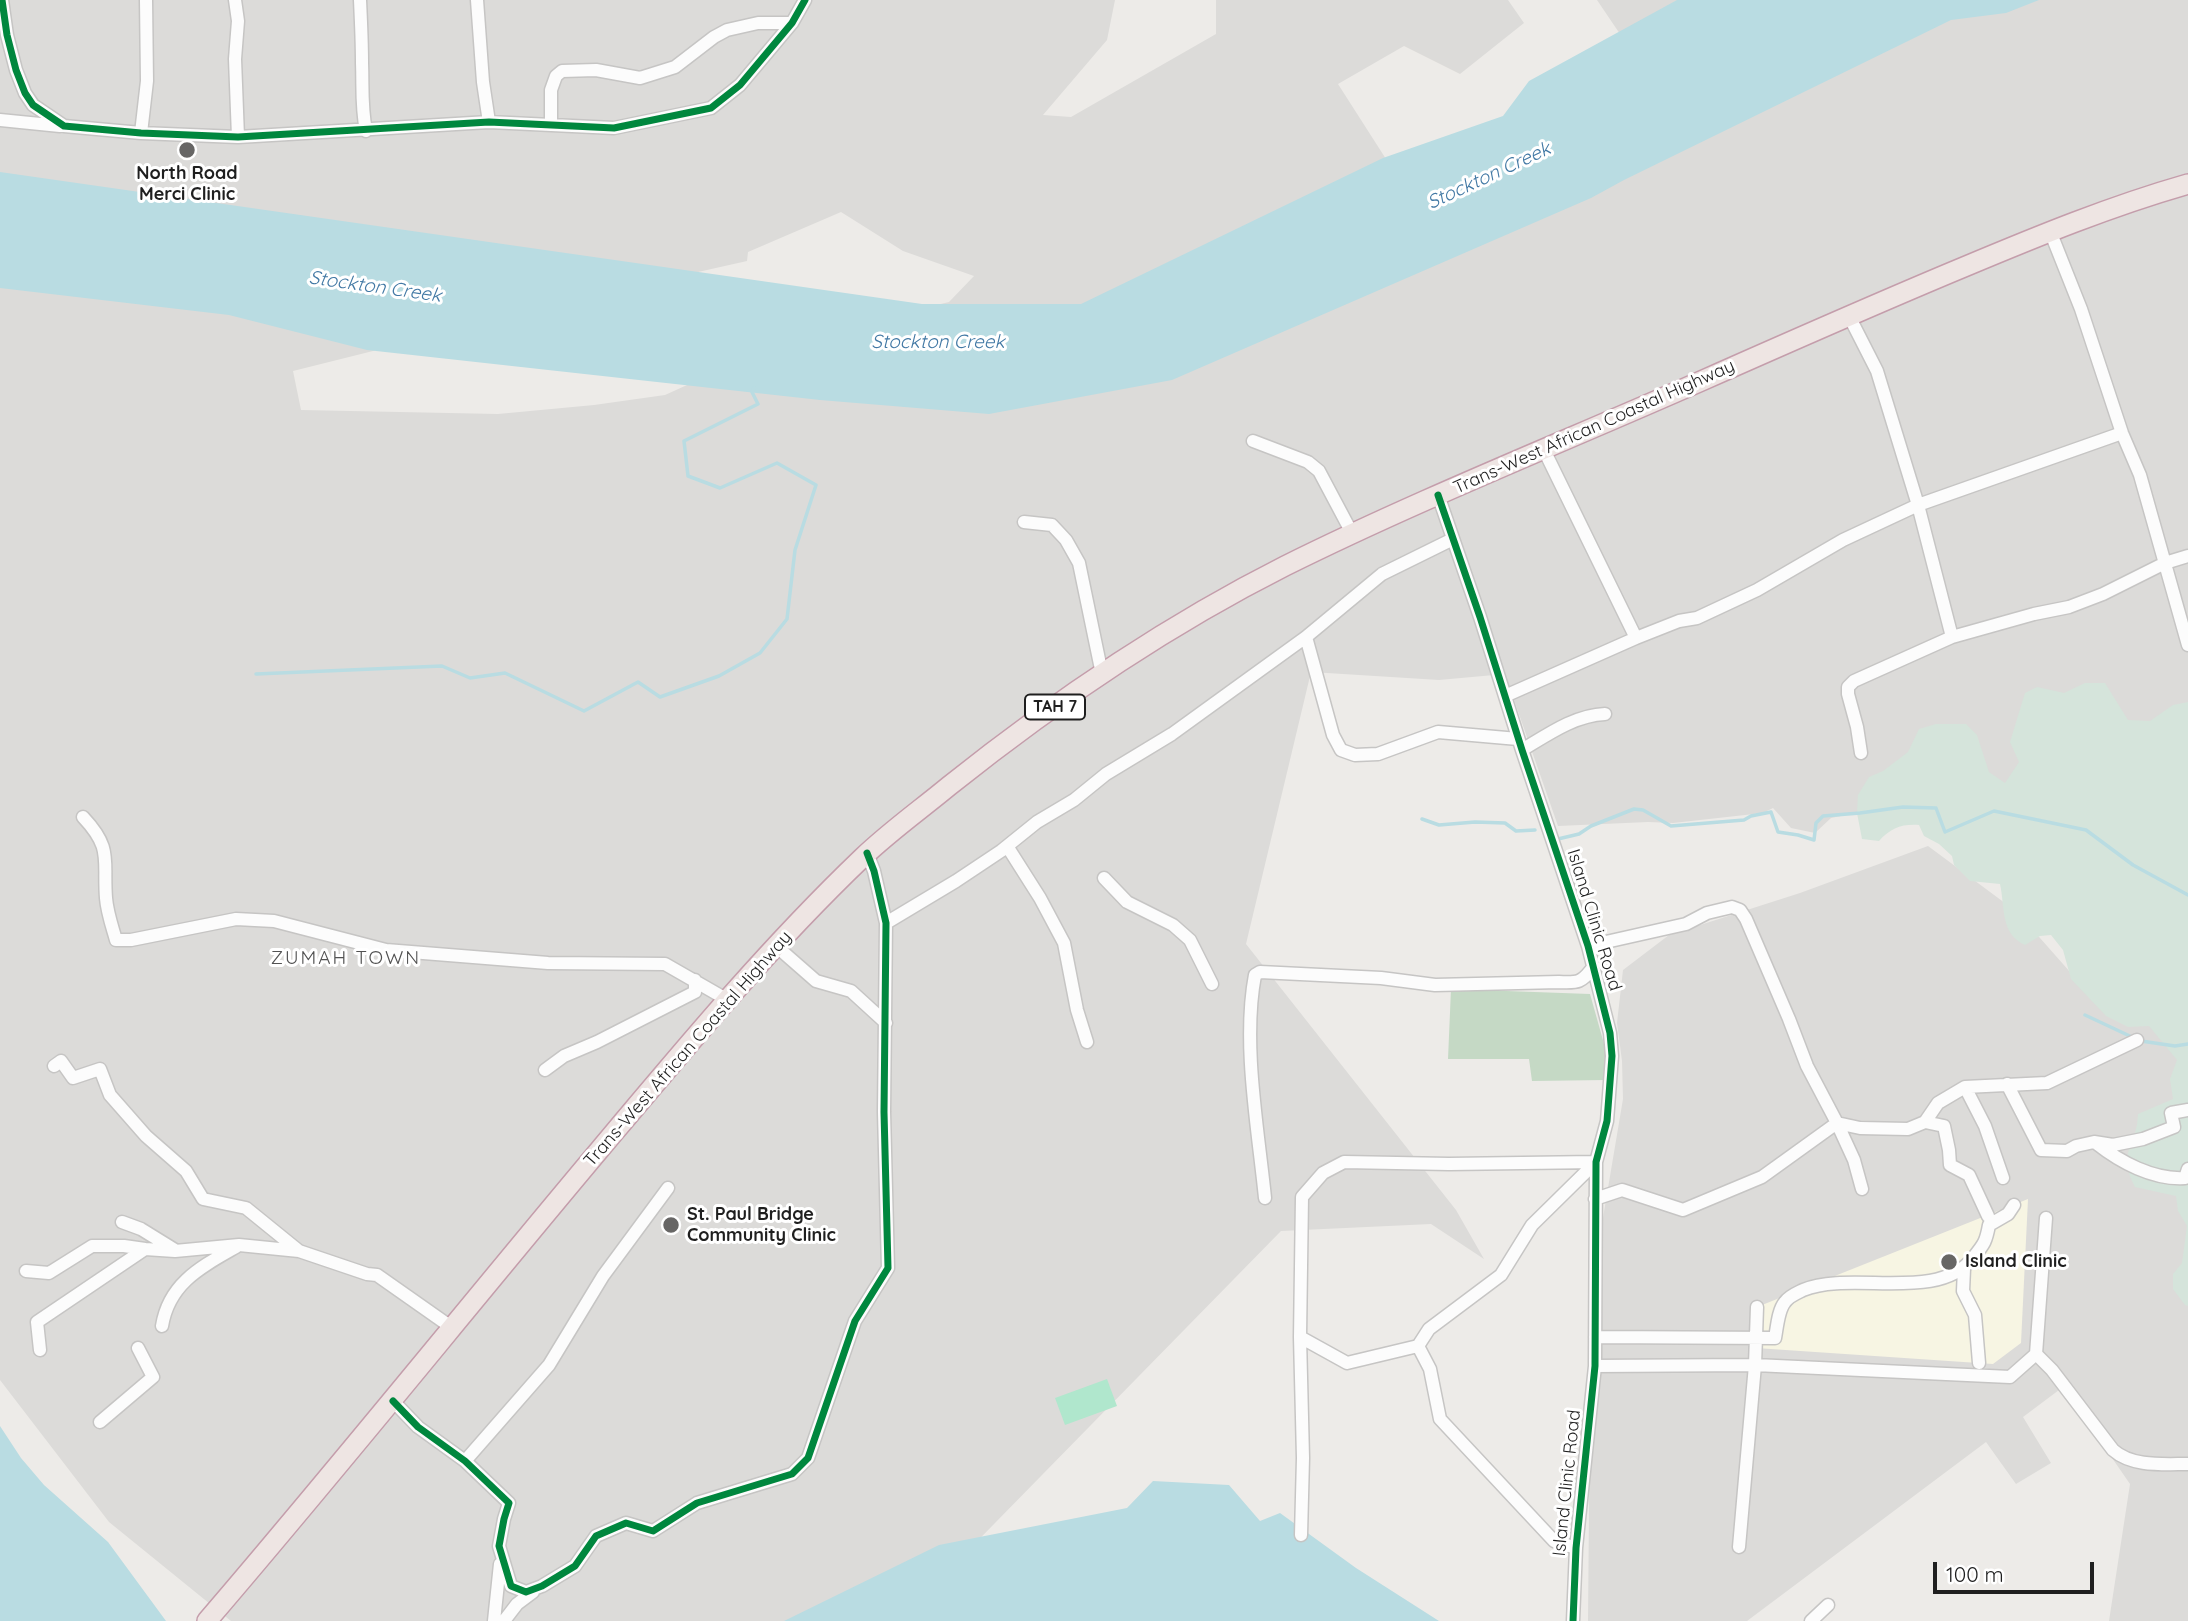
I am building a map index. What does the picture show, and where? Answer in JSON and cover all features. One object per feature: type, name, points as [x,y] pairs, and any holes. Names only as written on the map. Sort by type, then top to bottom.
[{"type":"highway","name":"Trans-West African Coastal Highway","points":[[207,1621],[726,999],[867,853],[987,756],[1102,674],[1225,599],[1287,566],[1438,495],[1849,316],[2050,231],[2136,199],[2188,184]]},
{"type":"street","points":[[2,0],[7,35],[25,93],[33,105],[64,126]]},
{"type":"street","points":[[141,133],[146,81],[146,0]]},
{"type":"street","points":[[235,0],[238,20],[235,59],[238,137]]},
{"type":"street","points":[[360,0],[362,109],[366,131]]},
{"type":"street","points":[[477,0],[489,122]]},
{"type":"street","points":[[0,120],[141,133],[238,137],[489,122],[614,128],[711,108],[740,85],[792,23],[805,0]]},
{"type":"street","points":[[551,123],[551,90],[556,76],[562,71],[596,70],[640,78],[676,67],[727,30],[758,23],[792,23]]},
{"type":"street","points":[[2050,231],[2081,309],[2122,433],[2140,475],[2188,645]]},
{"type":"street","points":[[1849,316],[1877,371],[1918,505],[1952,637]]},
{"type":"street","points":[[1505,696],[1636,638],[1679,621],[1697,618],[1757,590],[1843,540],[1918,505],[2122,433]]},
{"type":"street","points":[[1253,441],[1308,462],[1319,471],[1353,535]]},
{"type":"street","points":[[1544,450],[1636,638]]},
{"type":"street","name":"Island Clinic Road","points":[[1438,495],[1588,946],[1612,1056],[1607,1121],[1596,1162],[1595,1366],[1576,1548],[1573,1621]]},
{"type":"street","points":[[1024,522],[1052,525],[1066,540],[1079,563],[1102,674]]},
{"type":"street","points":[[886,923],[956,881],[1037,822],[1074,800],[1106,774],[1172,734],[1306,637],[1382,574],[1453,539]]},
{"type":"street","points":[[1861,752],[1848,694],[1848,687],[1854,681],[1952,637],[2069,607],[2103,594],[2165,563],[2188,556]]},
{"type":"street","points":[[1306,637],[1333,735],[1341,750],[1355,755],[1378,754],[1438,732],[1520,744],[1591,715],[1605,715]]},
{"type":"street","points":[[83,817],[93,828],[105,851],[106,900],[116,940],[131,940],[236,919],[274,921],[386,950],[548,964],[665,964],[726,999]]},
{"type":"street","points":[[1007,846],[1040,898],[1064,943],[1077,1010],[1087,1042]]},
{"type":"street","points":[[504,1621],[517,1604],[575,1566],[596,1536],[626,1523],[653,1531],[697,1503],[792,1474],[808,1458],[855,1321],[888,1268],[884,1112],[886,923],[867,853]]},
{"type":"street","points":[[1104,878],[1127,902],[1173,925],[1190,940],[1212,984]]},
{"type":"street","points":[[1588,946],[1686,924],[1707,913],[1732,907],[1740,910],[1784,1007],[1807,1066],[1854,1160],[1862,1189]]},
{"type":"street","points":[[776,946],[816,981],[851,991],[886,1023]]},
{"type":"street","points":[[1265,1198],[1251,1055],[1252,990],[1255,975],[1261,972],[1327,974],[1435,985],[1576,983],[1587,977],[1594,966]]},
{"type":"street","points":[[545,1070],[564,1056],[695,992],[695,980]]},
{"type":"street","points":[[1925,1122],[1938,1102],[1965,1087],[2047,1083],[2137,1040]]},
{"type":"street","points":[[54,1066],[61,1061],[73,1078],[100,1069],[110,1095],[146,1136],[186,1171],[203,1199],[246,1208],[299,1251]]},
{"type":"street","points":[[2007,1084],[2041,1150],[2067,1151],[2094,1142],[2113,1145],[2143,1139],[2174,1127],[2171,1114],[2188,1110]]},
{"type":"street","points":[[1965,1087],[1985,1126],[2003,1178]]},
{"type":"street","points":[[1595,1199],[1622,1190],[1683,1210],[1762,1177],[1837,1123],[1860,1128],[1908,1129],[1925,1122],[1944,1126],[1950,1150],[1950,1166],[1969,1175],[1987,1216]]},
{"type":"street","points":[[2094,1142],[2114,1157],[2169,1179],[2185,1178],[2188,1169]]},
{"type":"street","points":[[1301,1535],[1304,1458],[1300,1337],[1302,1196],[1323,1173],[1344,1162],[1596,1162]]},
{"type":"street","points":[[1300,1337],[1348,1363],[1418,1346],[1429,1329],[1501,1275],[1532,1225],[1596,1162]]},
{"type":"street","points":[[464,1461],[549,1365],[603,1276],[668,1188]]},
{"type":"street","points":[[1595,1337],[1774,1338],[1784,1303],[1795,1294],[1812,1287],[1847,1282],[1909,1283],[1942,1278],[1964,1269],[1986,1243],[1989,1225],[2008,1214],[2014,1205]]},
{"type":"street","points":[[1595,1366],[1755,1365],[2010,1377],[2036,1354],[2046,1218]]},
{"type":"street","points":[[122,1222],[141,1229],[175,1251]]},
{"type":"street","points":[[26,1271],[49,1273],[92,1246],[175,1251],[239,1245],[299,1251],[377,1275],[451,1326]]},
{"type":"street","points":[[162,1325],[164,1310],[179,1285],[239,1245]]},
{"type":"street","points":[[40,1350],[37,1322],[145,1249]]},
{"type":"street","points":[[1964,1269],[1963,1291],[1975,1315],[1979,1363]]},
{"type":"street","points":[[1739,1547],[1755,1365],[1757,1307]]},
{"type":"street","points":[[1418,1346],[1430,1370],[1440,1419],[1554,1541],[1576,1548]]},
{"type":"street","points":[[100,1422],[153,1377],[138,1348]]},
{"type":"street","points":[[2036,1354],[2052,1370],[2120,1457],[2143,1463],[2188,1464]]},
{"type":"street","points":[[393,1401],[418,1427],[464,1461],[509,1503],[499,1546],[500,1575],[494,1621]]},
{"type":"street","points":[[499,1546],[511,1586],[526,1592],[542,1586]]},
{"type":"street","points":[[1811,1621],[1828,1605]]},
{"type":"shaded area","points":[[0,0],[1115,0],[1107,40],[1043,115],[1071,117],[1216,34],[1216,0],[1508,0],[1524,23],[1460,74],[1404,46],[1338,84],[1434,234],[1963,0],[2188,0],[2188,855],[1919,800],[1831,818],[1815,833],[1791,828],[1773,808],[1763,813],[1673,823],[1558,826],[1505,674],[1439,680],[1311,672],[1246,944],[1456,1210],[1484,1259],[1431,1224],[1281,1231],[899,1621],[231,1621],[109,1522],[0,1380]],"holes":[[[841,212],[903,251],[974,276],[949,302],[780,343],[665,395],[498,414],[301,410],[293,371],[609,292],[747,261],[748,252]]]},
{"type":"shaded area","points":[[1597,0],[1692,0],[1622,37]]},
{"type":"shaded area","points":[[2085,683],[2105,683],[2128,720],[2150,721],[2173,705],[2188,702],[2188,1306],[2173,1289],[2173,1274],[2182,1263],[2187,1226],[2178,1211],[2176,1196],[2135,1187],[2127,1165],[2138,1114],[2173,1099],[2170,1079],[2177,1060],[2149,1026],[2128,1027],[2106,1016],[2071,979],[2063,950],[2051,935],[2040,936],[2025,945],[2017,940],[2007,927],[2000,884],[1970,881],[1954,865],[1952,856],[1939,844],[1924,836],[1919,825],[1897,828],[1879,841],[1862,839],[1857,813],[1858,795],[1869,777],[1883,771],[1908,752],[1919,729],[1936,724],[1966,724],[1977,735],[1989,772],[2005,783],[2019,762],[2010,742],[2025,693],[2037,687],[2064,693]]},
{"type":"shaded area","points":[[1928,846],[2017,912],[2086,990],[2188,984],[2188,1621],[2109,1621],[2130,1484],[2063,1387],[2023,1417],[2051,1463],[2016,1484],[1986,1442],[1747,1621],[1588,1621],[1591,1289],[1623,1099],[1617,1023],[1623,970],[1669,935],[1800,893]]},
{"type":"shaded area","name":"Island Clinic","points":[[2028,1199],[2021,1343],[1993,1364],[1756,1348],[1757,1307]]},
{"type":"green space","points":[[1451,989],[1590,994],[1608,1058],[1606,1080],[1532,1081],[1529,1059],[1448,1059]]},
{"type":"green space","points":[[1107,1379],[1117,1406],[1065,1425],[1055,1398]]},
{"type":"water","name":"Stockton Creek","points":[[1677,0],[2039,0],[2006,13],[1951,20],[1591,198],[1172,380],[989,414],[820,400],[367,350],[229,315],[0,288],[0,172],[922,304],[1081,304],[1383,158],[1503,116],[1529,81]]},
{"type":"water","points":[[0,1426],[21,1458],[44,1485],[108,1542],[166,1621],[0,1621]]},
{"type":"water","points":[[1153,1481],[1229,1485],[1260,1521],[1280,1513],[1356,1568],[1439,1621],[784,1621],[939,1545],[1127,1508]]},
{"type":"waterway","points":[[256,674],[442,666],[470,678],[505,673],[584,711],[638,682],[660,697],[719,676],[760,653],[787,619],[795,550],[816,485],[777,463],[720,488],[688,476],[684,441],[758,404],[752,392],[754,388]]},
{"type":"waterway","points":[[1558,839],[1579,834],[1591,826],[1634,809],[1643,810],[1671,826],[1744,820],[1771,812],[1778,832],[1814,840],[1816,823],[1823,816],[1903,807],[1936,808],[1945,832],[1994,811],[2086,830],[2133,865],[2188,895]]},
{"type":"waterway","points":[[1422,819],[1439,825],[1505,823],[1516,831],[1535,830]]},
{"type":"waterway","points":[[2085,1015],[2134,1038]]},
{"type":"waterway","points":[[2141,1041],[2175,1046],[2188,1044]]},
{"type":"cycle path","points":[[2,0],[7,35],[25,93],[33,105],[64,126],[141,133],[238,137],[489,122],[614,128],[711,108],[740,85],[792,23],[805,0]]},
{"type":"cycle path","points":[[1438,495],[1588,946],[1610,1033],[1612,1056],[1607,1121],[1596,1162],[1595,1366],[1576,1548],[1573,1621]]},
{"type":"cycle path","points":[[393,1401],[418,1427],[465,1461],[509,1503],[499,1546],[511,1586],[526,1592],[542,1586],[575,1566],[596,1536],[626,1523],[653,1531],[697,1503],[792,1474],[808,1458],[855,1321],[888,1268],[884,1112],[886,923],[867,853]]},
{"type":"place","name":"North Road Merci Clinic","points":[[187,150]]},
{"type":"place","name":"St. Paul Bridge Community Clinic","points":[[671,1225]]},
{"type":"place","name":"Island Clinic","points":[[1949,1262]]},
{"type":"district","name":"ZUMAH TOWN","points":[[346,958]]}]
